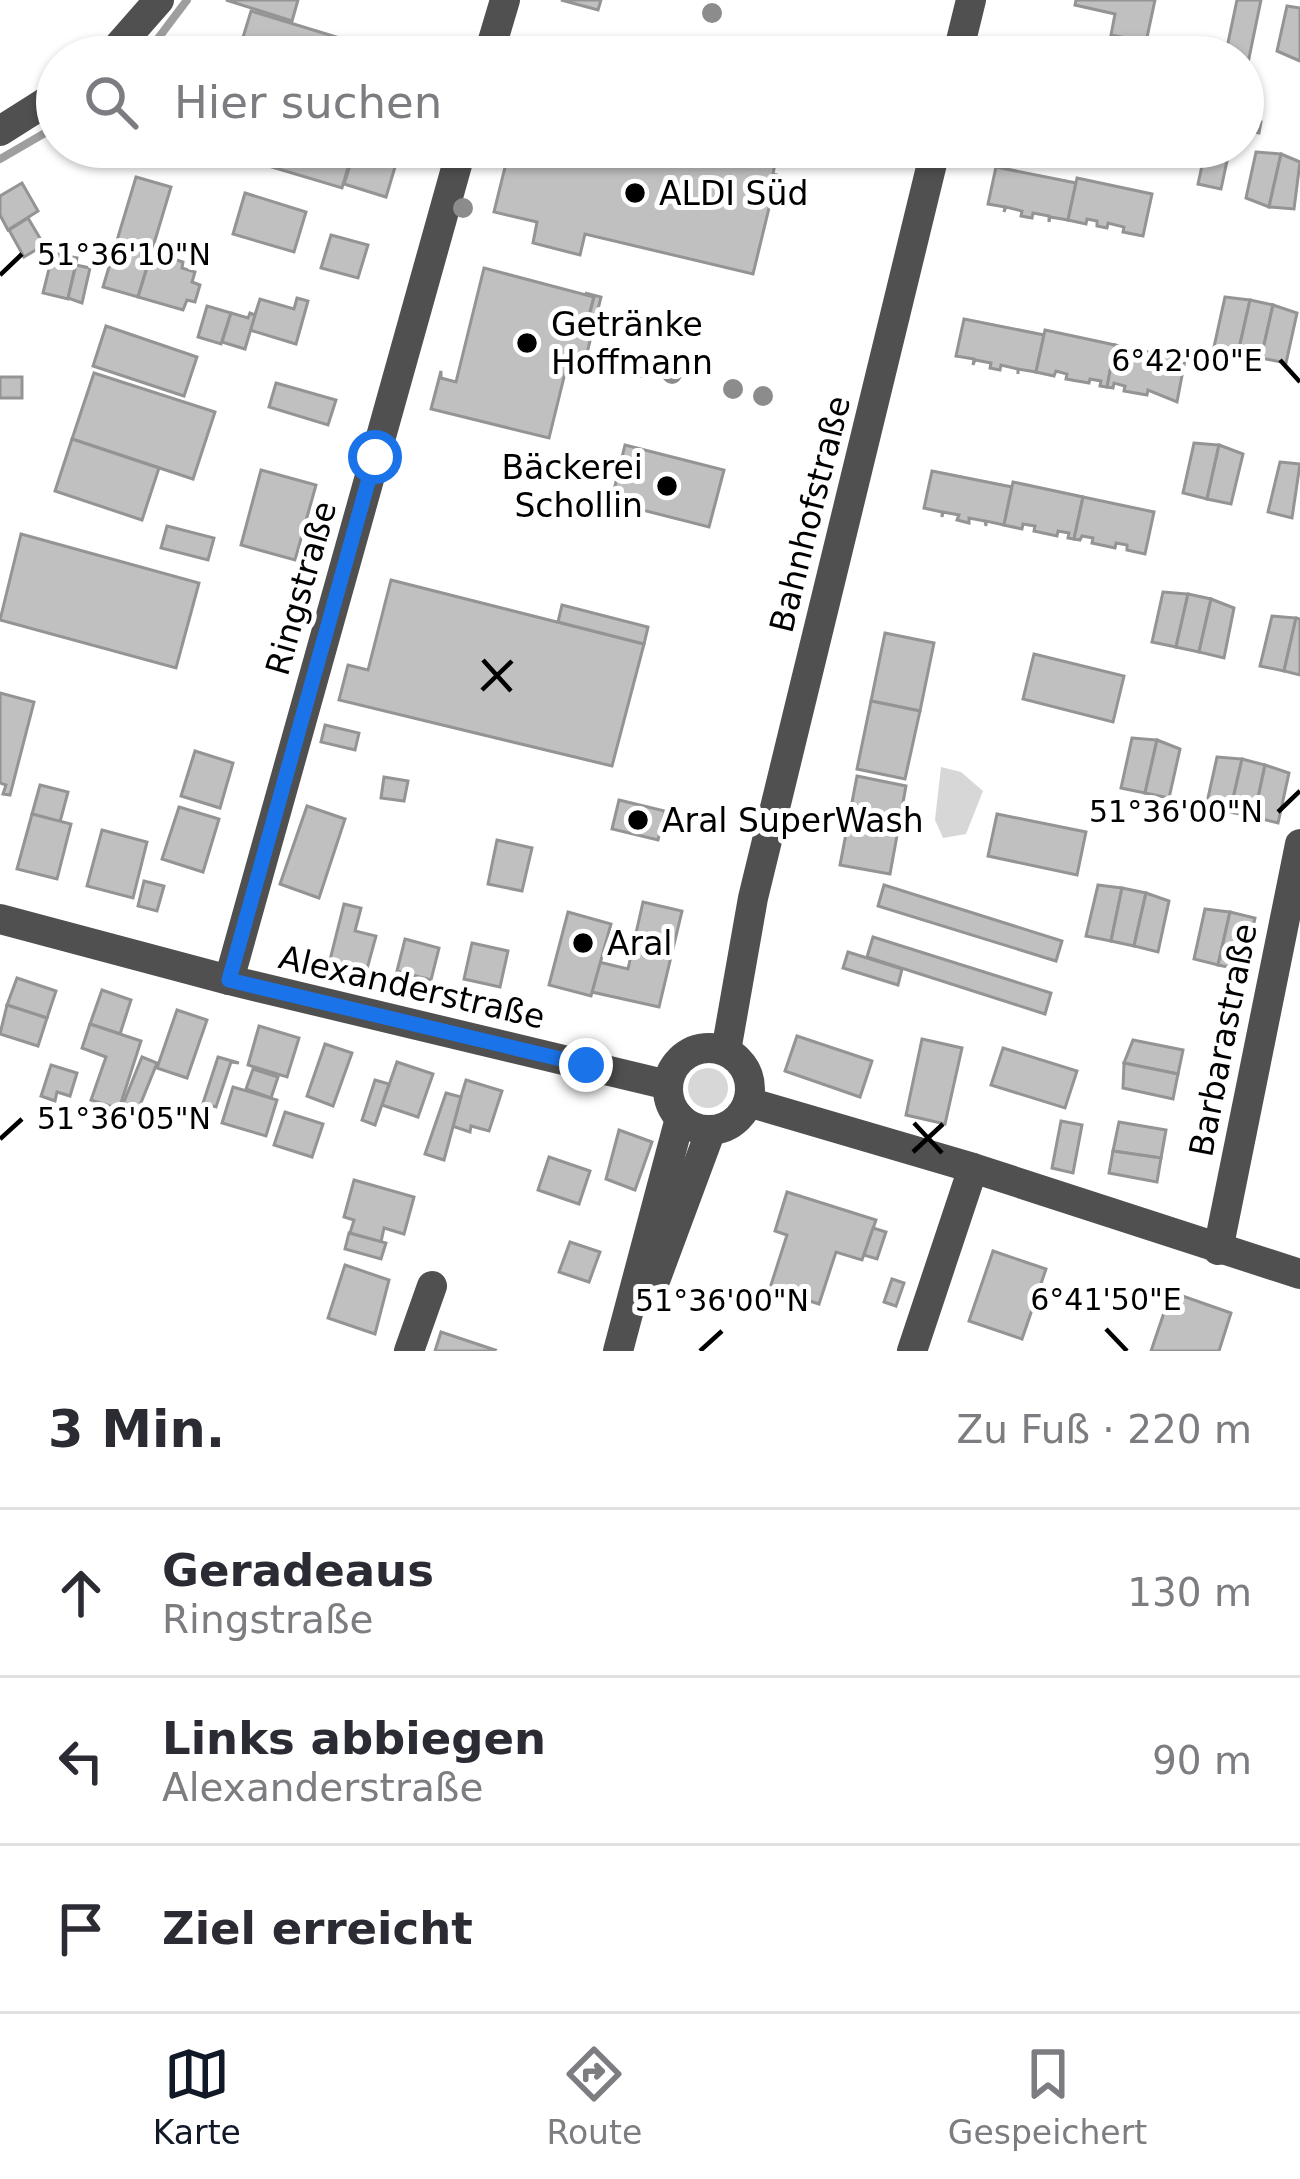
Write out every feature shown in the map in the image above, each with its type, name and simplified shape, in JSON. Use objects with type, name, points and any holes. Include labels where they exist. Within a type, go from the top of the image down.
[{"type":"street","points":[[127,36],[159,0]]},
{"type":"street","points":[[494,36],[505,0]]},
{"type":"street","points":[[963,36],[971,0]]},
{"type":"street","points":[[0,131],[36,108]]},
{"type":"street","name":"Ringstraße","points":[[229,980],[456,168]]},
{"type":"street","name":"Bahnhofstraße","points":[[716,1050],[931,168]]},
{"type":"street","name":"Barbarastraße","points":[[1218,1250],[1300,844]]},
{"type":"street","name":"Alexanderstraße","points":[[0,919],[229,980],[668,1085]]},
{"type":"street","points":[[716,1050],[736,1058],[749,1078],[748,1102],[734,1122],[711,1130],[680,1118],[668,1085],[676,1064],[716,1050]]},
{"type":"street","points":[[748,1102],[974,1168],[1300,1274]]},
{"type":"street","points":[[618,1351],[680,1118]]},
{"type":"street","points":[[628,1351],[711,1130]]},
{"type":"street","points":[[912,1351],[974,1168]]},
{"type":"street","points":[[409,1351],[432,1286]]},
{"type":"shaded area","points":[[941,767],[961,772],[983,791],[966,834],[943,838],[935,820]]},
{"type":"shaded area","points":[[708,1068],[722,1074],[728,1088],[722,1102],[708,1108],[694,1102],[688,1088],[694,1074]]},
{"type":"building","points":[[226,0],[298,0],[292,21]]},
{"type":"building","points":[[561,0],[601,0],[598,10]]},
{"type":"building","points":[[1076,0],[1155,0],[1147,36],[1111,35],[1115,14],[1075,5]]},
{"type":"building","points":[[1237,0],[1261,0],[1254,36],[1229,36]]},
{"type":"building","points":[[1287,6],[1300,8],[1300,61],[1277,51]]},
{"type":"building","points":[[251,11],[333,36],[243,36]]},
{"type":"building","points":[[1264,153],[1281,154],[1269,207],[1246,198],[1253,168],[1264,168]]},
{"type":"building","points":[[1281,154],[1300,162],[1294,209],[1269,207]]},
{"type":"building","points":[[275,168],[348,168],[342,188]]},
{"type":"building","points":[[349,168],[395,168],[386,197],[344,184]]},
{"type":"building","name":"ALDI Süd","points":[[505,168],[774,168],[777,175],[753,274],[585,234],[580,255],[533,243],[537,222],[494,212]]},
{"type":"building","points":[[996,168],[1076,183],[1068,220],[1050,217],[1049,222],[1049,216],[1021,216],[1022,211],[1006,207],[1004,212],[1005,207],[988,204]]},
{"type":"building","points":[[1201,168],[1226,168],[1221,189],[1198,184]]},
{"type":"building","points":[[136,177],[171,187],[138,297],[103,287]]},
{"type":"building","points":[[1077,178],[1152,194],[1143,236],[1108,223],[1107,228],[1097,226],[1097,221],[1068,220]]},
{"type":"building","points":[[22,183],[38,211],[8,230],[0,215],[0,196]]},
{"type":"building","points":[[245,193],[306,212],[294,252],[233,234]]},
{"type":"building","points":[[28,218],[44,245],[24,257],[9,230]]},
{"type":"building","points":[[331,235],[368,245],[358,278],[321,268]]},
{"type":"building","points":[[53,253],[77,258],[68,299],[43,293]]},
{"type":"building","points":[[165,256],[183,262],[182,268],[195,272],[192,282],[200,285],[195,302],[187,300],[183,310],[138,297],[150,258],[163,262]]},
{"type":"building","points":[[76,265],[90,268],[82,303],[68,298]]},
{"type":"building","name":"Getränke Hoffmann","points":[[484,268],[594,297],[588,320],[595,321],[583,369],[567,365],[549,438],[431,409],[441,371],[441,378],[456,382]]},
{"type":"building","points":[[585,293],[601,297],[595,321],[588,320],[594,297]]},
{"type":"building","points":[[1225,297],[1250,300],[1238,353],[1214,347]]},
{"type":"building","points":[[297,298],[308,301],[296,344],[250,330],[260,299],[294,309]]},
{"type":"building","points":[[1250,300],[1273,305],[1261,358],[1238,353]]},
{"type":"building","points":[[1273,305],[1297,313],[1286,363],[1261,358]]},
{"type":"building","points":[[207,306],[231,313],[221,344],[198,337]]},
{"type":"building","points":[[231,313],[255,315],[245,349],[222,342]]},
{"type":"building","points":[[964,319],[1044,335],[1036,372],[1001,365],[1000,370],[975,360],[973,365],[974,359],[956,356]]},
{"type":"building","points":[[106,326],[197,357],[184,396],[93,366]]},
{"type":"building","points":[[1045,330],[1115,345],[1107,387],[1100,386],[1101,381],[1066,379],[1067,374],[1056,371],[1054,376],[1036,372]]},
{"type":"building","points":[[1115,345],[1185,360],[1177,402],[1148,390],[1147,395],[1124,391],[1125,386],[1114,383],[1113,388],[1107,387]]},
{"type":"building","points":[[94,373],[215,412],[193,479],[72,439]]},
{"type":"building","points":[[0,377],[22,377],[22,398],[0,398]]},
{"type":"building","points":[[276,383],[336,400],[328,425],[269,407]]},
{"type":"building","points":[[72,439],[159,468],[142,520],[55,491]]},
{"type":"building","points":[[1194,443],[1219,445],[1207,499],[1183,493]]},
{"type":"building","name":"Bäckerei Schollin","points":[[625,445],[724,470],[709,527],[611,502]]},
{"type":"building","points":[[1219,445],[1243,454],[1231,504],[1207,499]]},
{"type":"building","points":[[1280,462],[1300,464],[1292,518],[1268,512]]},
{"type":"building","points":[[261,470],[316,485],[295,560],[241,545]]},
{"type":"building","points":[[932,471],[1012,487],[1004,525],[986,521],[986,526],[985,521],[969,518],[969,523],[957,520],[959,515],[943,512],[942,517],[942,512],[924,508]]},
{"type":"building","points":[[1013,482],[1083,497],[1074,539],[1068,538],[1069,533],[1058,531],[1057,536],[1034,531],[1035,526],[1004,525]]},
{"type":"building","points":[[1083,497],[1154,512],[1145,554],[1127,550],[1127,545],[1116,543],[1115,548],[1092,543],[1093,538],[1074,539]]},
{"type":"building","points":[[167,526],[214,538],[208,560],[161,548]]},
{"type":"building","points":[[21,534],[199,583],[176,668],[0,620]]},
{"type":"building","points":[[391,580],[644,644],[612,766],[339,700],[348,665],[368,670]]},
{"type":"building","points":[[1163,592],[1188,594],[1176,647],[1152,642]]},
{"type":"building","points":[[1188,594],[1211,599],[1199,652],[1176,647]]},
{"type":"building","points":[[1211,599],[1234,608],[1224,658],[1199,652]]},
{"type":"building","points":[[562,605],[648,627],[644,644],[558,622]]},
{"type":"building","points":[[1272,616],[1296,618],[1284,671],[1260,666]]},
{"type":"building","points":[[1296,618],[1300,619],[1300,675],[1284,671]]},
{"type":"building","points":[[885,633],[934,643],[920,711],[871,701]]},
{"type":"building","points":[[1034,654],[1124,676],[1113,722],[1023,699]]},
{"type":"building","points":[[0,693],[34,702],[10,795],[3,794],[6,785],[0,783]]},
{"type":"building","points":[[871,701],[920,711],[905,779],[857,769]]},
{"type":"building","points":[[325,725],[359,733],[355,750],[321,742]]},
{"type":"building","points":[[1132,738],[1157,740],[1145,793],[1121,788]]},
{"type":"building","points":[[1157,740],[1180,749],[1169,798],[1145,793]]},
{"type":"building","points":[[195,751],[233,763],[220,808],[181,796]]},
{"type":"building","points":[[1217,757],[1242,759],[1230,812],[1206,807]]},
{"type":"building","points":[[1242,759],[1265,765],[1254,817],[1230,812]]},
{"type":"building","points":[[1265,765],[1289,773],[1278,823],[1254,817]]},
{"type":"building","points":[[857,776],[906,786],[890,874],[840,865]]},
{"type":"building","points":[[384,777],[408,781],[404,801],[381,798]]},
{"type":"building","points":[[40,785],[68,792],[60,822],[32,814]]},
{"type":"building","name":"Aral SuperWash","points":[[619,800],[665,811],[658,840],[612,829]]},
{"type":"building","points":[[307,806],[345,819],[319,898],[280,884]]},
{"type":"building","points":[[179,807],[219,819],[203,872],[162,859]]},
{"type":"building","points":[[32,814],[71,824],[57,879],[17,869]]},
{"type":"building","points":[[997,814],[1086,832],[1077,875],[988,856]]},
{"type":"building","points":[[102,830],[147,842],[133,898],[87,886]]},
{"type":"building","points":[[497,840],[532,848],[522,891],[488,884]]},
{"type":"building","points":[[144,881],[164,886],[157,911],[138,906]]},
{"type":"building","points":[[884,885],[1062,941],[1056,961],[878,906]]},
{"type":"building","points":[[1098,885],[1122,888],[1111,941],[1086,936]]},
{"type":"building","points":[[1122,888],[1146,893],[1134,946],[1111,941]]},
{"type":"building","points":[[1146,893],[1169,901],[1158,952],[1134,946]]},
{"type":"building","points":[[643,902],[682,911],[659,1007],[592,992],[599,962],[628,969]]},
{"type":"building","points":[[344,904],[361,908],[355,931],[376,936],[367,969],[330,960]]},
{"type":"building","points":[[1205,909],[1230,912],[1218,965],[1194,959]]},
{"type":"building","name":"Aral","points":[[568,912],[611,924],[591,996],[549,985]]},
{"type":"building","points":[[1230,912],[1255,918],[1243,970],[1218,965]]},
{"type":"building","points":[[873,937],[1051,993],[1045,1014],[867,957]]},
{"type":"building","points":[[405,939],[439,948],[431,980],[397,971]]},
{"type":"building","points":[[472,943],[508,951],[500,987],[464,979]]},
{"type":"building","points":[[848,952],[902,969],[898,985],[843,968]]},
{"type":"building","points":[[17,978],[56,991],[47,1018],[7,1005]]},
{"type":"building","points":[[102,990],[131,1000],[120,1034],[90,1024]]},
{"type":"building","points":[[7,1005],[47,1018],[38,1046],[0,1034]]},
{"type":"building","points":[[177,1010],[207,1020],[187,1078],[157,1068]]},
{"type":"building","points":[[90,1024],[141,1041],[119,1109],[91,1100],[106,1057],[82,1048]]},
{"type":"building","points":[[259,1026],[299,1038],[287,1077],[248,1065]]},
{"type":"building","points":[[797,1036],[872,1061],[860,1097],[785,1071]]},
{"type":"building","points":[[922,1039],[962,1048],[945,1124],[906,1115]]},
{"type":"building","points":[[1133,1040],[1183,1050],[1178,1074],[1124,1063]]},
{"type":"building","points":[[325,1044],[352,1053],[333,1106],[307,1096]]},
{"type":"building","points":[[1003,1048],[1077,1071],[1065,1108],[991,1085]]},
{"type":"building","points":[[142,1057],[157,1063],[136,1115],[121,1109]]},
{"type":"building","points":[[218,1057],[239,1063],[231,1062],[216,1107],[203,1103]]},
{"type":"building","points":[[397,1062],[433,1074],[418,1117],[382,1105]]},
{"type":"building","points":[[1124,1063],[1178,1074],[1173,1099],[1123,1088]]},
{"type":"building","points":[[51,1065],[77,1073],[70,1096],[57,1092],[55,1101],[41,1096]]},
{"type":"building","points":[[253,1069],[278,1077],[271,1098],[246,1089]]},
{"type":"building","points":[[375,1080],[389,1084],[375,1125],[362,1120]]},
{"type":"building","points":[[466,1080],[502,1091],[489,1131],[452,1126]]},
{"type":"building","points":[[233,1087],[277,1100],[266,1136],[222,1123]]},
{"type":"building","points":[[446,1093],[461,1097],[444,1160],[425,1154]]},
{"type":"building","points":[[285,1112],[323,1124],[312,1157],[274,1145]]},
{"type":"building","points":[[1061,1121],[1082,1125],[1073,1173],[1052,1168]]},
{"type":"building","points":[[1119,1122],[1166,1130],[1161,1158],[1113,1151]]},
{"type":"building","points":[[619,1130],[652,1142],[635,1190],[606,1179]]},
{"type":"building","points":[[1113,1151],[1161,1158],[1157,1182],[1109,1173]]},
{"type":"building","points":[[549,1157],[590,1171],[579,1204],[538,1190]]},
{"type":"building","points":[[354,1180],[414,1197],[404,1234],[384,1228],[381,1242],[350,1233],[354,1220],[344,1217]]},
{"type":"building","points":[[787,1192],[876,1220],[862,1260],[836,1252],[819,1304],[770,1288],[787,1235],[775,1231]]},
{"type":"building","points":[[873,1228],[886,1232],[877,1259],[864,1255]]},
{"type":"building","points":[[349,1233],[386,1243],[381,1259],[345,1249]]},
{"type":"building","points":[[570,1242],[600,1252],[589,1282],[559,1272]]},
{"type":"building","points":[[993,1251],[1046,1269],[1022,1339],[969,1321]]},
{"type":"building","points":[[345,1265],[389,1280],[375,1334],[328,1318]]},
{"type":"building","points":[[892,1279],[904,1283],[896,1306],[884,1302]]},
{"type":"building","points":[[1171,1292],[1231,1313],[1219,1351],[1151,1351]]},
{"type":"building","points":[[441,1332],[495,1350],[435,1351]]},
{"type":"waterway","points":[[160,36],[187,0]]},
{"type":"waterway","points":[[0,159],[36,138]]},
{"type":"place","name":"ALDI Süd","points":[[635,193]]},
{"type":"place","name":"Getränke Hoffmann","points":[[527,343]]},
{"type":"place","name":"Bäckerei Schollin","points":[[667,486]]},
{"type":"place","name":"Aral SuperWash","points":[[638,820]]},
{"type":"place","name":"Aral","points":[[583,943]]},
{"type":"route","points":[[375,457],[229,980],[586,1065]]}]
